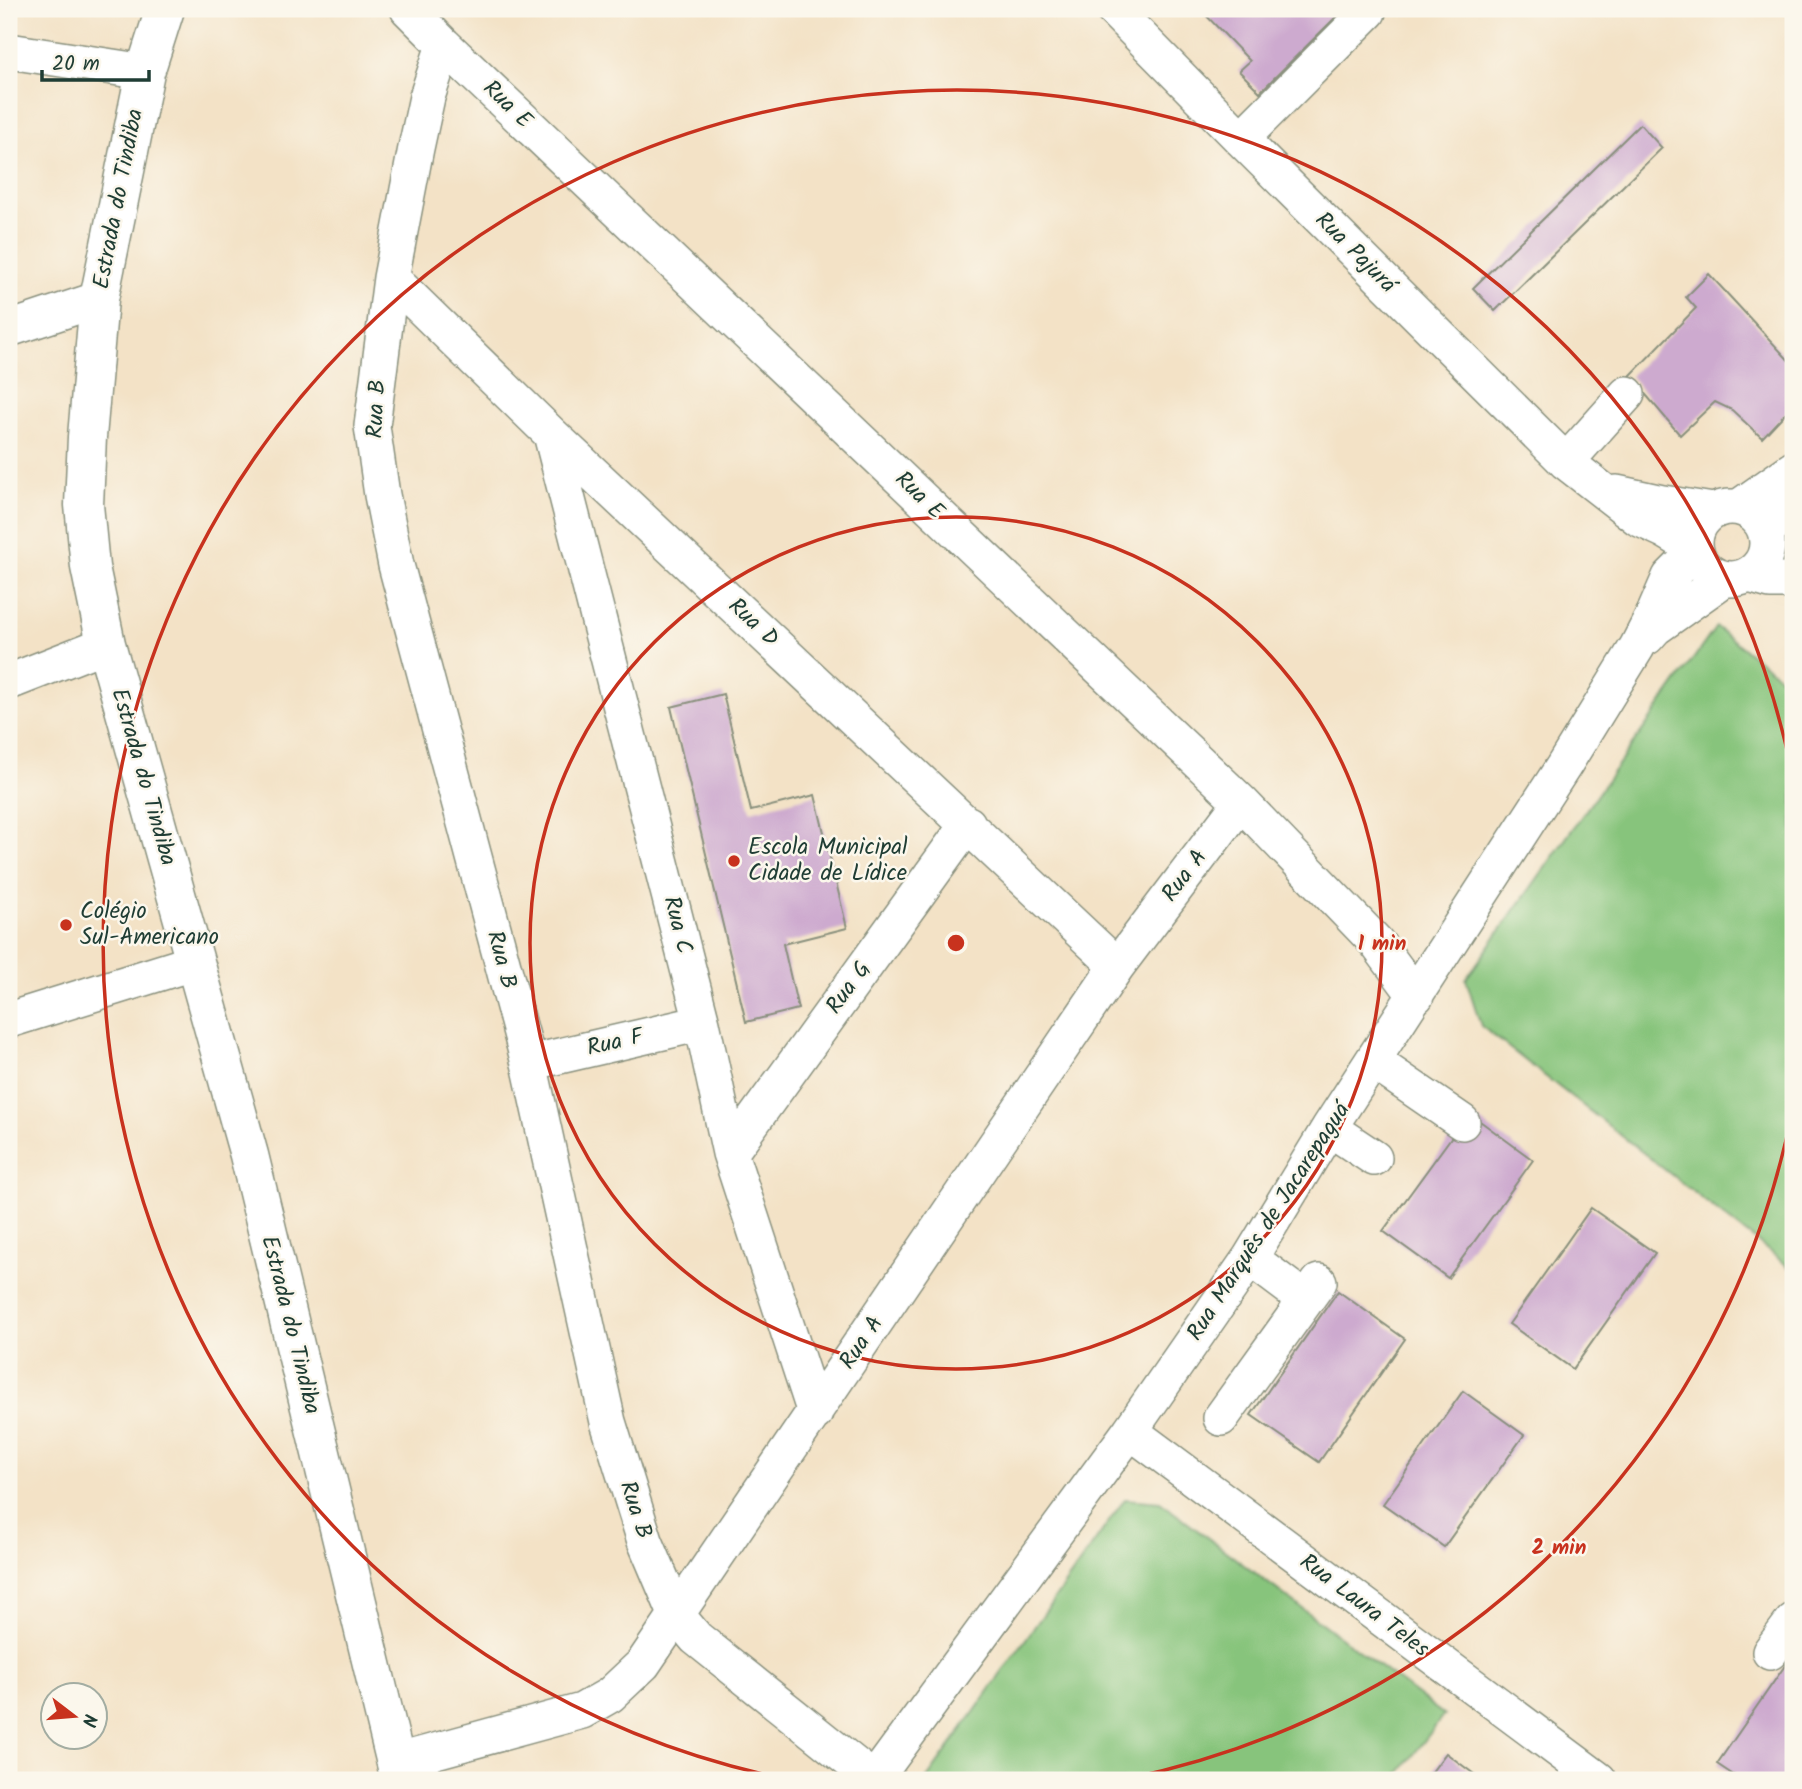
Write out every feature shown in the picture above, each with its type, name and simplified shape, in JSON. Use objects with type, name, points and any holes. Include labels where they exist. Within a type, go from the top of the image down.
[{"type":"main road","name":"Estrada do Tindiba","points":[[165,9],[145,72],[99,299],[84,505],[90,568],[106,644],[249,1155],[397,1771]]},
{"type":"street","name":"Rua E","points":[[408,9],[1241,802],[1376,942],[1416,996]]},
{"type":"street","name":"Rua Pajurá","points":[[1113,9],[1566,462],[1638,518],[1664,530],[1695,550]]},
{"type":"street","points":[[1241,139],[1368,12],[1365,9]]},
{"type":"street","name":"Rua B","points":[[444,45],[422,123],[391,278],[372,426],[396,565],[529,1063],[608,1422],[645,1541],[676,1614],[696,1638],[874,1780]]},
{"type":"street","points":[[9,51],[145,72]]},
{"type":"street","name":"Rua D","points":[[391,278],[551,434],[1117,966]]},
{"type":"street","points":[[9,329],[99,299]]},
{"type":"street","points":[[1566,462],[1627,394]]},
{"type":"street","name":"Rua C","points":[[551,434],[702,1023],[730,1153],[815,1413]]},
{"type":"street","points":[[1793,469],[1726,509],[1704,517],[1695,537],[1695,550],[1701,565],[1710,574],[1793,581]]},
{"type":"street","name":"Rua Pajurá","points":[[1603,491],[1663,503],[1726,509]]},
{"type":"street","points":[[1736,577],[1757,568],[1764,559],[1775,541],[1793,496]]},
{"type":"street","points":[[1726,509],[1748,511],[1756,516],[1775,541]]},
{"type":"street","name":"Rua Marquês de Jacarepaguá","points":[[874,1780],[1130,1431],[1250,1258],[1329,1128],[1563,767],[1637,647],[1670,577],[1695,550]]},
{"type":"street","name":"Rua Marquês de Jacarepaguá","points":[[1637,647],[1655,628],[1736,577]]},
{"type":"street","points":[[9,682],[106,644]]},
{"type":"street","name":"Rua A","points":[[397,1771],[582,1711],[610,1695],[643,1664],[1117,966],[1241,802]]},
{"type":"street","name":"Rua G","points":[[730,1153],[968,824]]},
{"type":"street","points":[[9,1020],[195,962]]},
{"type":"street","name":"Rua F","points":[[529,1063],[702,1023]]},
{"type":"street","points":[[1374,1061],[1462,1122]]},
{"type":"street","points":[[1329,1128],[1374,1158]]},
{"type":"street","points":[[1221,1418],[1312,1291],[1250,1258]]},
{"type":"street","name":"Rua Laura Teles","points":[[1130,1431],[1599,1780]]},
{"type":"street","points":[[1770,1651],[1793,1621]]},
{"type":"green space","points":[[1716,627],[1793,687],[1793,1270],[1481,1026],[1466,979]]},
{"type":"green space","points":[[1125,1499],[1160,1502],[1444,1715],[1394,1780],[926,1780]]},
{"type":"building","points":[[1200,9],[1337,9],[1341,12],[1260,92],[1239,71],[1250,61]]},
{"type":"building","points":[[1640,124],[1662,148],[1495,311],[1473,288]]},
{"type":"building","points":[[1709,274],[1793,365],[1793,405],[1762,438],[1732,410],[1715,402],[1680,435],[1630,376],[1696,308],[1686,297]]},
{"type":"building","points":[[723,694],[751,811],[815,795],[847,928],[783,944],[798,1009],[746,1022],[671,707]]},
{"type":"building","points":[[1469,1113],[1533,1160],[1448,1278],[1383,1231]]},
{"type":"building","points":[[1591,1208],[1655,1253],[1573,1369],[1509,1324]]},
{"type":"building","points":[[1338,1291],[1405,1339],[1319,1462],[1251,1415]]},
{"type":"building","points":[[1463,1391],[1524,1435],[1444,1547],[1383,1504]]},
{"type":"building","points":[[1793,1654],[1793,1780],[1741,1780],[1717,1764]]},
{"type":"building","points":[[1446,1753],[1482,1780],[1426,1780]]},
{"type":"place","name":"Escola Municipal Cidade de Lídice","points":[[734,861]]},
{"type":"place","name":"Colégio Sul-Americano","points":[[66,925]]}]
